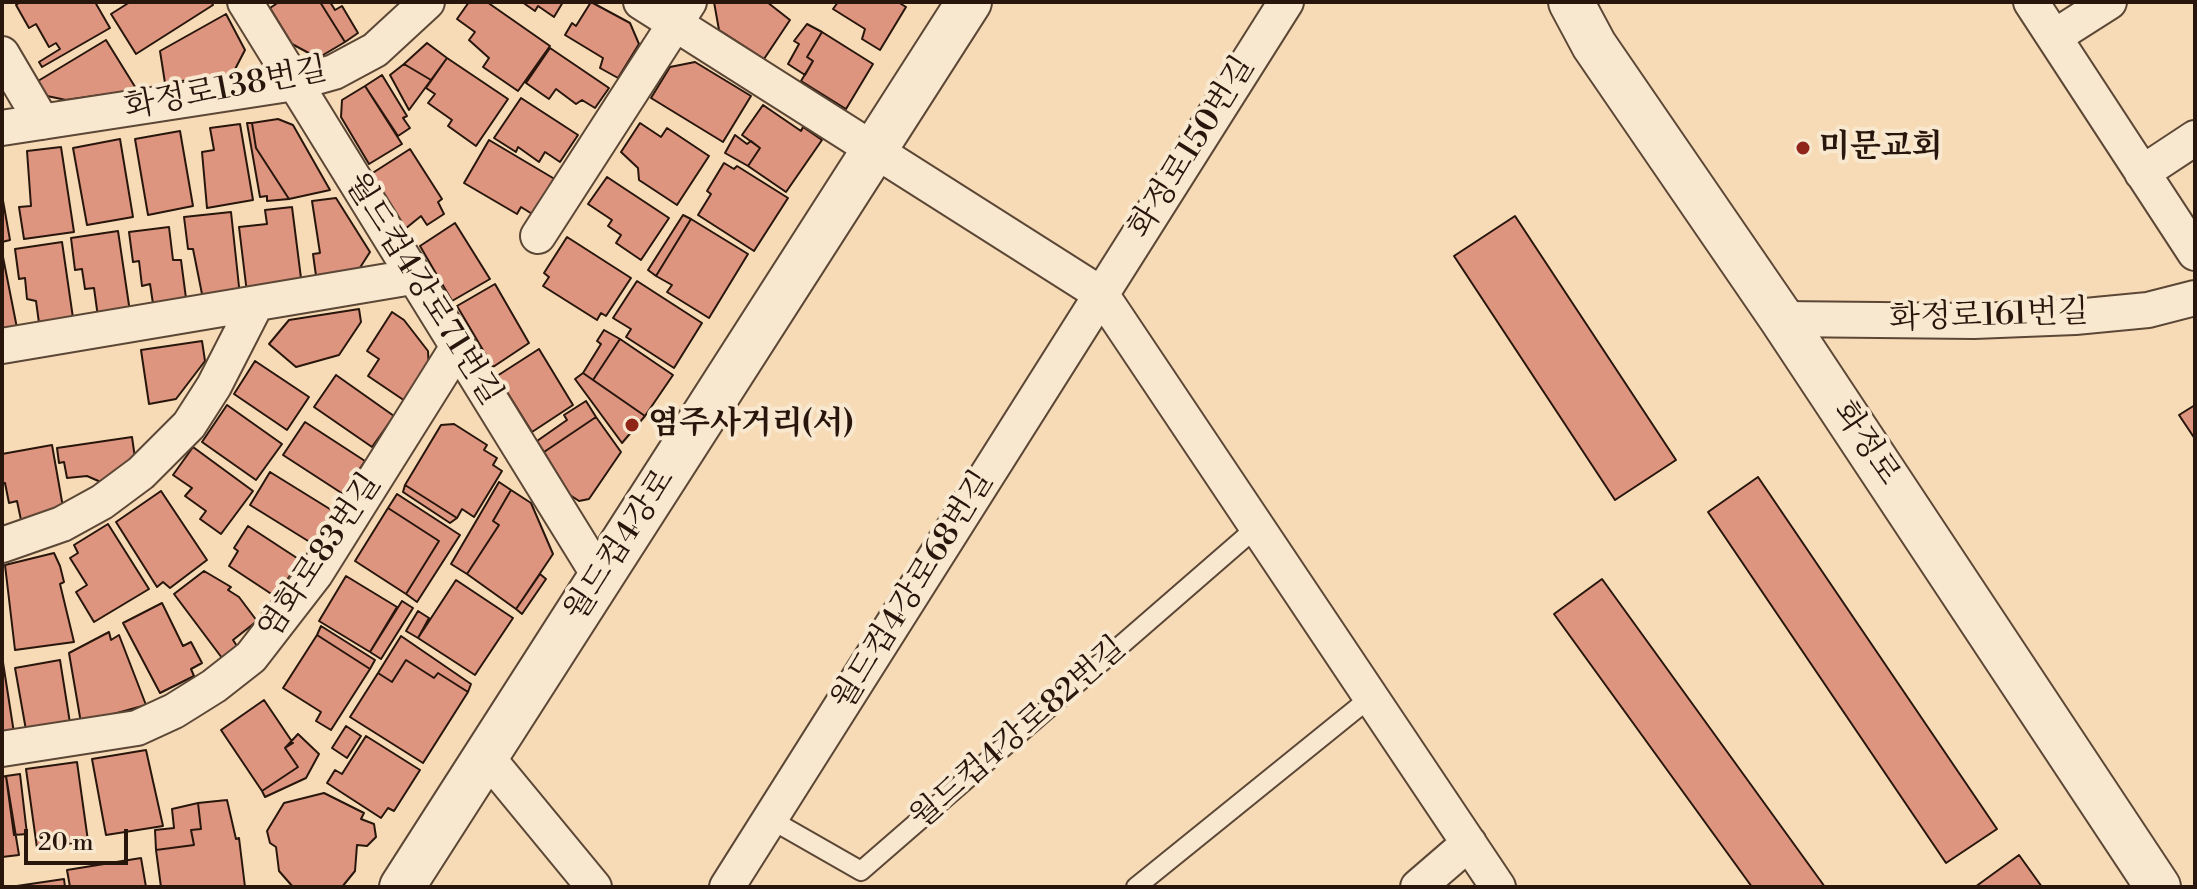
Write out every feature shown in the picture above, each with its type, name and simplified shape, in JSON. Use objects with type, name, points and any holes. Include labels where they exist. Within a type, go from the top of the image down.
[{"type":"street","name":"월드컵4강로71번길","points":[[245,2],[600,577]]},
{"type":"street","name":"화정로138번길","points":[[2,128],[295,83],[334,72],[375,50],[427,2]]},
{"type":"street","points":[[641,2],[682,13],[873,152],[1101,294],[1498,887]]},
{"type":"street","name":"월드컵4강로","points":[[402,887],[969,2]]},
{"type":"street","name":"화정로150번길","points":[[1101,294],[1286,2]]},
{"type":"street","name":"화정로","points":[[1571,2],[1594,45],[1782,319],[2158,887]]},
{"type":"street","points":[[2031,2],[2195,253]]},
{"type":"street","points":[[2054,37],[2109,2]]},
{"type":"street","points":[[538,236],[682,13]]},
{"type":"street","points":[[2,54],[42,122]]},
{"type":"street","points":[[2142,173],[2195,138]]},
{"type":"street","points":[[2,346],[412,277]]},
{"type":"street","name":"월드컵4강로68번길","points":[[727,887],[1101,294]]},
{"type":"street","name":"화정로161번길","points":[[1782,319],[1974,321],[2075,317],[2148,310],[2195,298]]},
{"type":"street","points":[[2,545],[62,524],[102,502],[141,473],[189,425],[214,386],[256,304]]},
{"type":"street","name":"염화로83번길","points":[[2,749],[137,728],[201,695],[251,657],[316,573],[457,348]]},
{"type":"street","points":[[486,756],[594,887]]},
{"type":"street","points":[[1418,887],[1469,843]]},
{"type":"lane","name":"월드컵4강로82번길","points":[[770,819],[861,871],[1257,527]]},
{"type":"lane","points":[[1136,887],[1371,697]]},
{"type":"building","points":[[20,2],[95,2],[110,28],[42,67],[39,62],[60,49],[56,43],[49,47],[36,24],[29,28],[16,5]]},
{"type":"building","points":[[130,2],[211,2],[213,5],[136,54],[111,14]]},
{"type":"building","points":[[279,2],[320,2],[345,42],[318,58],[292,44],[270,8]]},
{"type":"building","points":[[320,2],[330,2],[335,10],[342,6],[358,33],[345,42]]},
{"type":"building","points":[[469,2],[487,2],[550,46],[518,91],[483,67],[489,58],[469,40],[475,32],[457,19]]},
{"type":"building","points":[[522,2],[563,2],[554,17],[538,6],[535,11]]},
{"type":"building","points":[[591,2],[630,23],[639,44],[618,78],[600,68],[603,58],[565,35],[572,23],[576,26]]},
{"type":"building","points":[[714,2],[767,2],[790,20],[764,59],[719,30]]},
{"type":"building","points":[[838,2],[898,2],[906,7],[880,50],[862,39],[865,29],[833,9]]},
{"type":"building","points":[[226,14],[245,50],[232,75],[165,83],[160,51]]},
{"type":"building","points":[[807,24],[822,32],[807,57],[813,61],[805,75],[788,64],[799,44],[794,41]]},
{"type":"building","points":[[822,32],[873,64],[846,109],[801,81],[813,61],[807,57]]},
{"type":"building","points":[[106,40],[137,90],[66,100],[47,96],[38,81]]},
{"type":"building","points":[[427,43],[447,58],[431,80],[404,64]]},
{"type":"building","points":[[550,48],[609,88],[595,108],[582,100],[576,104],[556,89],[549,99],[526,83]]},
{"type":"building","points":[[447,58],[508,99],[476,146],[448,126],[452,120],[428,103],[435,94],[426,88]]},
{"type":"building","points":[[695,62],[751,96],[723,142],[651,98],[670,67]]},
{"type":"building","points":[[404,64],[431,80],[409,110],[390,75]]},
{"type":"building","points":[[382,75],[407,116],[403,118],[410,128],[398,136],[365,86]]},
{"type":"building","points":[[365,86],[402,144],[369,164],[341,117],[342,100]]},
{"type":"building","points":[[521,98],[578,135],[560,162],[545,152],[539,162],[518,147],[516,152],[494,138]]},
{"type":"building","points":[[763,105],[801,131],[803,127],[822,140],[786,192],[748,166],[760,148],[742,135]]},
{"type":"building","points":[[278,119],[293,125],[330,190],[289,199],[256,148],[252,123]]},
{"type":"building","points":[[247,123],[252,123],[256,148],[289,199],[267,201],[267,196],[260,197]]},
{"type":"building","points":[[640,123],[661,137],[667,128],[709,156],[677,205],[639,180],[638,168],[621,152]]},
{"type":"building","points":[[240,124],[253,200],[207,208],[202,152],[214,150],[210,128]]},
{"type":"building","points":[[180,131],[193,206],[148,215],[135,139]]},
{"type":"building","points":[[735,135],[747,144],[751,141],[760,148],[748,166],[725,153]]},
{"type":"building","points":[[120,139],[133,217],[87,225],[73,148]]},
{"type":"building","points":[[489,140],[558,181],[537,217],[521,207],[517,214],[464,183]]},
{"type":"building","points":[[61,147],[74,232],[24,239],[19,207],[31,206],[27,151]]},
{"type":"building","points":[[410,149],[442,199],[438,202],[444,214],[427,225],[421,216],[405,229],[371,174]]},
{"type":"building","points":[[724,163],[734,169],[737,166],[788,198],[754,251],[698,215],[711,194],[707,191]]},
{"type":"building","points":[[607,177],[669,218],[641,260],[616,243],[621,235],[608,226],[612,220],[588,204]]},
{"type":"building","points":[[2,195],[10,240],[2,242]]},
{"type":"building","points":[[336,198],[370,252],[354,277],[317,283],[313,254],[320,253],[312,201]]},
{"type":"building","points":[[292,207],[302,286],[247,293],[239,227],[267,224],[265,210]]},
{"type":"building","points":[[231,212],[240,296],[203,299],[193,249],[188,249],[184,217]]},
{"type":"building","points":[[683,215],[691,219],[656,276],[648,270]]},
{"type":"building","points":[[1515,216],[1676,460],[1615,500],[1454,256]]},
{"type":"building","points":[[691,219],[748,254],[709,318],[667,292],[672,285],[656,276]]},
{"type":"building","points":[[455,223],[490,279],[452,301],[420,246]]},
{"type":"building","points":[[169,227],[173,260],[181,260],[187,306],[154,310],[150,284],[142,286],[139,261],[133,262],[129,232]]},
{"type":"building","points":[[118,231],[130,312],[98,317],[94,288],[85,289],[82,269],[75,270],[71,238]]},
{"type":"building","points":[[567,237],[631,278],[606,316],[601,313],[597,320],[543,286],[549,277],[544,273]]},
{"type":"building","points":[[62,242],[73,318],[39,323],[36,301],[27,299],[25,278],[19,279],[15,249]]},
{"type":"building","points":[[2,252],[17,328],[2,331]]},
{"type":"building","points":[[637,281],[702,323],[674,368],[626,337],[631,329],[613,318]]},
{"type":"building","points":[[495,284],[529,343],[493,367],[457,306]]},
{"type":"building","points":[[359,309],[361,322],[339,355],[296,367],[269,344],[289,320]]},
{"type":"building","points":[[392,312],[404,320],[428,351],[429,370],[408,403],[368,376],[379,359],[367,351]]},
{"type":"building","points":[[604,330],[620,339],[593,380],[583,373],[601,344],[597,341]]},
{"type":"building","points":[[620,339],[673,375],[645,416],[593,380]]},
{"type":"building","points":[[202,341],[205,361],[176,399],[149,404],[141,350]]},
{"type":"building","points":[[539,349],[573,405],[532,432],[497,376]]},
{"type":"building","points":[[255,361],[309,397],[287,430],[234,394]]},
{"type":"building","points":[[583,373],[645,416],[622,443],[575,379]]},
{"type":"building","points":[[336,375],[394,416],[372,447],[314,407]]},
{"type":"building","points":[[586,401],[596,417],[544,452],[537,441],[567,420],[564,415]]},
{"type":"building","points":[[227,405],[282,444],[256,480],[202,442]]},
{"type":"building","points":[[2195,405],[2195,439],[2179,415]]},
{"type":"building","points":[[596,417],[621,452],[589,499],[579,501],[570,495],[544,452]]},
{"type":"building","points":[[305,422],[365,461],[343,494],[283,455]]},
{"type":"building","points":[[454,424],[487,445],[484,450],[497,458],[493,465],[502,471],[474,517],[462,509],[457,518],[405,485],[441,425]]},
{"type":"building","points":[[132,437],[136,465],[103,483],[87,476],[67,478],[64,462],[59,463],[57,448]]},
{"type":"building","points":[[52,445],[64,513],[21,520],[17,501],[9,503],[5,483],[2,484],[2,454]]},
{"type":"building","points":[[193,447],[253,491],[221,534],[200,519],[206,511],[185,496],[192,488],[173,475]]},
{"type":"building","points":[[270,472],[333,511],[313,544],[250,505]]},
{"type":"building","points":[[1758,477],[1997,829],[1946,863],[1708,512]]},
{"type":"building","points":[[499,482],[511,490],[493,521],[499,525],[467,574],[451,564]]},
{"type":"building","points":[[405,485],[457,518],[450,523],[403,492]]},
{"type":"building","points":[[511,490],[531,503],[553,554],[516,609],[467,574],[499,525],[493,521]]},
{"type":"building","points":[[161,491],[207,560],[170,588],[163,582],[157,587],[116,522]]},
{"type":"building","points":[[397,494],[460,535],[417,602],[406,594],[439,541],[388,508]]},
{"type":"building","points":[[388,508],[439,541],[406,594],[355,561]]},
{"type":"building","points":[[108,524],[149,589],[94,622],[76,592],[87,585],[70,558],[78,553],[74,545]]},
{"type":"building","points":[[248,526],[300,560],[276,597],[229,566],[238,551],[234,548]]},
{"type":"building","points":[[54,553],[64,582],[60,584],[74,642],[15,650],[5,565]]},
{"type":"building","points":[[204,571],[231,587],[228,590],[239,597],[257,621],[233,640],[237,646],[222,658],[174,594]]},
{"type":"building","points":[[540,574],[546,579],[522,614],[516,609]]},
{"type":"building","points":[[346,576],[397,607],[370,652],[319,621]]},
{"type":"building","points":[[1602,579],[1825,887],[1752,887],[1554,614]]},
{"type":"building","points":[[456,580],[513,618],[475,675],[418,638]]},
{"type":"building","points":[[402,601],[413,608],[381,659],[370,652]]},
{"type":"building","points":[[162,603],[183,646],[191,642],[202,663],[191,669],[194,676],[160,693],[123,623]]},
{"type":"building","points":[[418,611],[429,618],[418,638],[406,631]]},
{"type":"building","points":[[321,626],[375,660],[370,669],[317,635]]},
{"type":"building","points":[[109,632],[111,640],[119,635],[146,705],[81,723],[69,653]]},
{"type":"building","points":[[317,635],[370,669],[331,730],[316,721],[321,712],[283,688]]},
{"type":"building","points":[[401,636],[471,684],[468,692],[438,673],[434,678],[406,660],[392,682],[378,673]]},
{"type":"building","points":[[2,656],[14,733],[2,735]]},
{"type":"building","points":[[60,660],[70,723],[26,730],[15,668]]},
{"type":"building","points":[[406,660],[434,678],[438,673],[468,692],[423,763],[350,717],[378,673],[392,682]]},
{"type":"building","points":[[264,700],[293,743],[285,748],[298,767],[262,791],[221,730]]},
{"type":"building","points":[[346,726],[361,736],[347,758],[332,748]]},
{"type":"building","points":[[298,734],[319,754],[306,778],[265,797],[262,791],[298,767],[285,748]]},
{"type":"building","points":[[366,736],[420,770],[394,811],[388,808],[381,818],[327,783],[335,770],[342,774]]},
{"type":"building","points":[[146,750],[163,826],[106,835],[92,759]]},
{"type":"building","points":[[77,762],[88,841],[37,848],[26,769]]},
{"type":"building","points":[[20,774],[27,834],[14,835],[6,776]]},
{"type":"building","points":[[6,776],[19,855],[2,857],[2,777]]},
{"type":"building","points":[[324,793],[364,813],[361,819],[374,824],[376,837],[367,846],[357,845],[355,871],[342,887],[293,887],[279,871],[276,847],[270,843],[267,831],[284,803]]},
{"type":"building","points":[[227,800],[236,839],[239,838],[245,887],[161,887],[156,850],[194,845],[191,830],[201,829],[198,803]]},
{"type":"building","points":[[198,803],[201,829],[191,830],[194,845],[156,850],[155,830],[174,828],[172,809]]},
{"type":"building","points":[[2019,855],[2042,887],[1975,887]]},
{"type":"building","points":[[141,858],[146,887],[70,887],[67,870]]},
{"type":"building","points":[[64,879],[65,887],[10,887]]},
{"type":"place","name":"미문교회","points":[[1803,148]]},
{"type":"place","name":"염주사거리(서)","points":[[632,425]]}]
